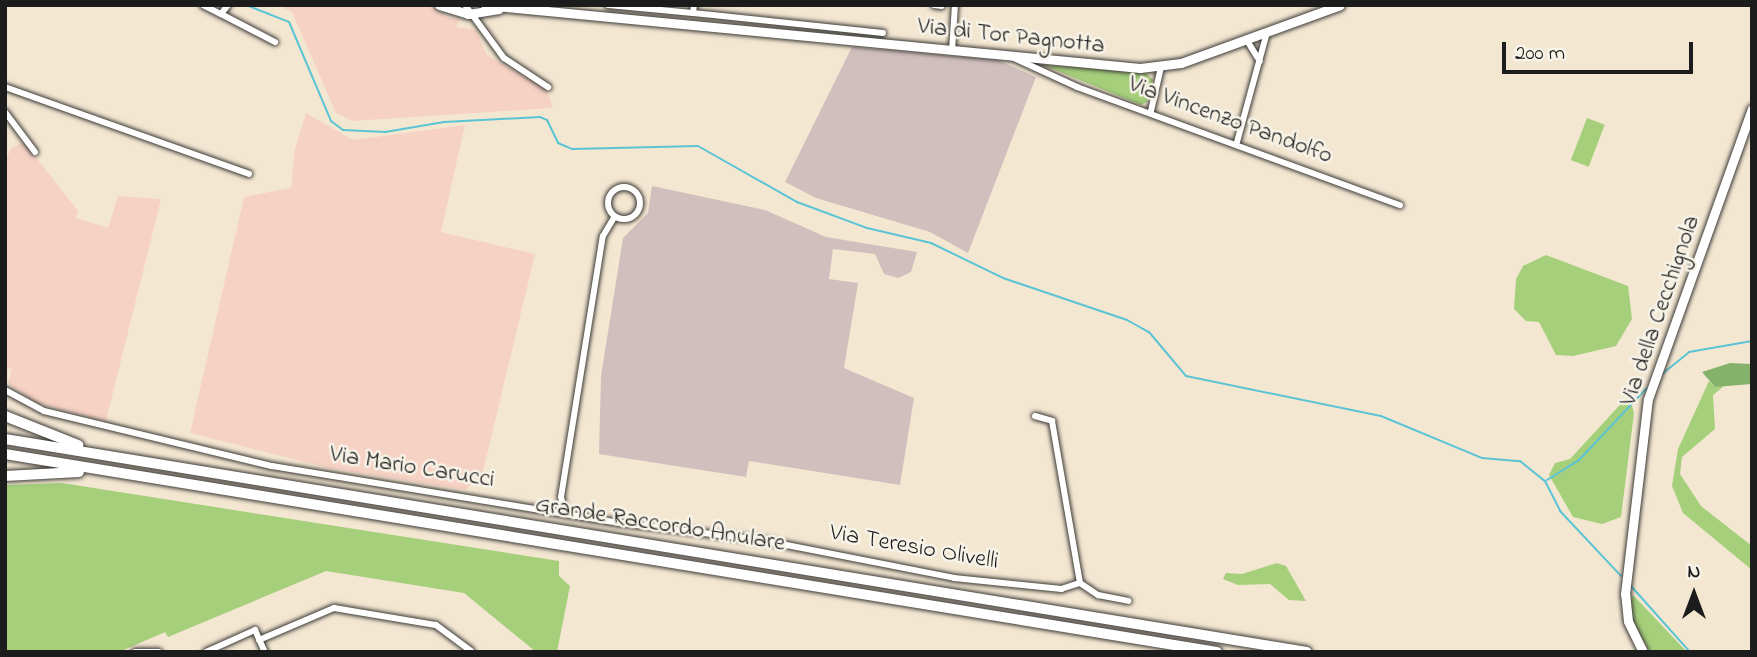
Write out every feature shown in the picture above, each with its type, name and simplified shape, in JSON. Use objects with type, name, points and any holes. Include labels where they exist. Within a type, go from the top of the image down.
[{"type":"highway","points":[[5,416],[57,439],[138,461]]},
{"type":"highway","name":"Grande Raccordo Anulare","points":[[5,439],[1307,652]]},
{"type":"highway","name":"Grande Raccordo Anulare","points":[[5,454],[1217,652]]},
{"type":"highway","points":[[5,476],[113,472]]},
{"type":"street","points":[[204,5],[275,42]]},
{"type":"street","name":"Via di Tor Pagnotta","points":[[439,5],[468,9],[500,8]]},
{"type":"street","name":"Via di Tor Pagnotta","points":[[485,5],[952,51],[1161,67],[1340,5]]},
{"type":"street","points":[[608,5],[883,33]]},
{"type":"street","points":[[693,13],[694,5]]},
{"type":"street","points":[[934,5],[943,6]]},
{"type":"street","points":[[952,51],[955,5]]},
{"type":"street","points":[[221,14],[228,6]]},
{"type":"street","points":[[468,9],[504,58],[548,87]]},
{"type":"street","points":[[1237,142],[1268,32]]},
{"type":"street","points":[[1246,39],[1260,61]]},
{"type":"street","name":"Via Vincenzo Pandolfo","points":[[1009,56],[1077,87],[1237,142],[1400,205]]},
{"type":"street","points":[[1151,111],[1161,67]]},
{"type":"street","points":[[5,86],[249,174]]},
{"type":"street","name":"Via della Cecchignola","points":[[1643,652],[1628,621],[1625,594],[1648,399],[1752,109]]},
{"type":"street","points":[[5,112],[35,152]]},
{"type":"street","points":[[623,187],[634,191],[639,200],[637,212],[626,219],[615,216],[608,204],[611,193],[623,187]]},
{"type":"street","points":[[564,512],[561,497],[603,236],[615,216]]},
{"type":"street","name":"Via Mario Carucci","points":[[5,390],[44,411],[270,465],[564,512]]},
{"type":"street","points":[[1035,416],[1052,421],[1080,583],[1098,595],[1128,601]]},
{"type":"street","name":"Via Teresio Olivelli","points":[[564,512],[761,540],[954,578],[1060,589],[1080,583]]},
{"type":"street","points":[[259,640],[334,608],[436,625],[471,651]]},
{"type":"street","points":[[205,652],[255,631],[265,652]]},
{"type":"street","points":[[135,652],[159,652]]},
{"type":"shaded area","points":[[278,5],[430,5],[447,17],[460,19],[456,27],[476,30],[487,55],[547,90],[553,108],[352,121],[336,113],[292,12]]},
{"type":"shaded area","points":[[852,47],[998,60],[1036,77],[968,253],[930,232],[816,198],[785,182]]},
{"type":"shaded area","points":[[306,113],[353,140],[465,125],[441,232],[535,254],[480,484],[472,483],[465,490],[328,468],[190,433],[244,197],[291,188],[295,148]]},
{"type":"shaded area","points":[[24,142],[78,211],[76,218],[108,228],[118,196],[161,199],[106,421],[36,403],[8,383],[12,369],[5,368],[5,162],[11,148]]},
{"type":"shaded area","points":[[652,186],[765,210],[826,237],[917,252],[911,272],[898,278],[884,274],[875,254],[833,249],[829,279],[858,283],[844,368],[914,398],[900,485],[749,461],[746,477],[599,454],[601,376],[623,238],[648,213]]},
{"type":"green space","points":[[1043,65],[1145,72],[1153,80],[1147,102],[1141,105]]},
{"type":"green space","points":[[1587,118],[1605,125],[1589,167],[1571,160]]},
{"type":"green space","points":[[1546,255],[1628,286],[1632,319],[1616,346],[1573,356],[1556,355],[1539,322],[1526,321],[1514,309],[1516,279],[1523,266]]},
{"type":"green space","points":[[1730,363],[1752,364],[1752,384],[1715,387],[1702,372]]},
{"type":"green space","points":[[1709,381],[1715,387],[1725,385],[1713,395],[1715,429],[1682,457],[1680,474],[1701,506],[1752,546],[1752,570],[1683,513],[1672,486],[1678,449]]},
{"type":"green space","points":[[1629,395],[1634,413],[1621,517],[1602,524],[1573,517],[1549,475],[1555,463],[1570,459]]},
{"type":"green space","points":[[62,483],[559,561],[559,576],[570,586],[557,652],[536,652],[464,593],[326,571],[168,637],[165,632],[119,652],[5,652],[5,485]]},
{"type":"green space","points":[[1277,563],[1286,566],[1306,601],[1289,600],[1270,584],[1238,585],[1223,579],[1226,573],[1242,574]]},
{"type":"green space","points":[[1633,595],[1687,652],[1650,652],[1634,626],[1629,608]]},
{"type":"waterway","points":[[246,5],[289,22],[331,121],[343,130],[385,132],[444,122],[540,117],[547,120],[558,143],[572,149],[698,146],[797,202],[867,228],[931,243],[1003,278],[1127,320],[1149,332],[1186,376],[1381,416],[1482,458],[1520,461],[1545,481],[1560,511],[1621,576]]},
{"type":"waterway","points":[[1661,375],[1689,352],[1752,341]]},
{"type":"waterway","points":[[1547,480],[1579,460],[1646,389]]},
{"type":"waterway","points":[[1631,586],[1690,652]]}]
